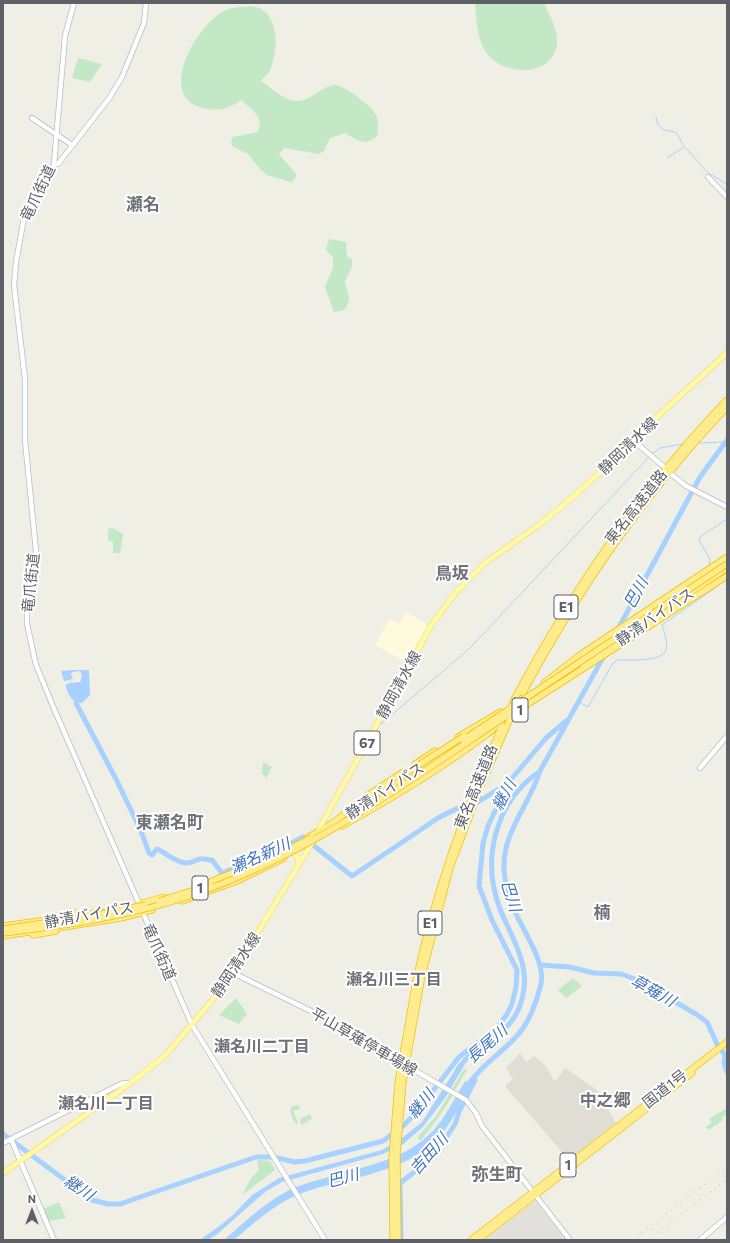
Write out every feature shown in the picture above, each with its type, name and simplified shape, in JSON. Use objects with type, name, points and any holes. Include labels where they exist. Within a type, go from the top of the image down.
[{"type":"highway","name":"東名高速道路","points":[[653,488],[689,448],[727,400]]},
{"type":"highway","name":"東名高速道路","points":[[393,1240],[392,1182],[396,1125],[416,980],[448,867],[502,726],[516,704],[559,618],[602,552],[681,450],[727,407]]},
{"type":"highway","name":"東名高速道路","points":[[478,786],[523,693],[584,588],[626,522]]},
{"type":"highway","points":[[317,833],[428,756],[543,684],[580,654],[727,559]]},
{"type":"highway","points":[[627,633],[662,603],[727,559]]},
{"type":"highway","name":"静清バイパス","points":[[627,633],[727,564]]},
{"type":"highway","name":"静清バイパス","points":[[3,926],[92,916],[144,905],[212,884],[254,867],[322,832],[516,704],[727,568]]},
{"type":"highway","points":[[627,633],[649,624],[727,572]]},
{"type":"highway","name":"1","points":[[3,936],[84,927],[142,913],[232,884],[265,869],[362,815],[439,767],[515,713],[727,576]]},
{"type":"highway","name":"1","points":[[362,815],[490,729],[516,704]]},
{"type":"highway","name":"静清バイパス","points":[[3,936],[140,910],[194,894],[258,869],[306,845],[349,819],[516,704]]},
{"type":"highway","points":[[351,809],[477,727],[516,704]]},
{"type":"highway","name":"1","points":[[3,926],[70,917],[138,904],[192,888],[239,870],[317,833]]},
{"type":"highway","name":"東名高速道路","points":[[401,1083],[422,976],[448,867]]},
{"type":"highway","name":"1","points":[[3,926],[100,910],[110,910]]},
{"type":"highway","points":[[3,936],[121,918]]},
{"type":"highway","name":"国道1号","points":[[478,1240],[727,1042]]},
{"type":"highway","name":"国道1号","points":[[471,1240],[534,1195],[727,1046]]},
{"type":"highway","name":"東名高速道路","points":[[396,1125],[398,1240]]},
{"type":"main road","name":"竜爪街道","points":[[74,3],[66,36],[54,164],[46,183],[24,218],[14,274],[15,303],[26,388],[25,441],[36,551],[26,602],[27,624],[42,680],[138,904],[192,1025],[325,1240]]},
{"type":"main road","points":[[54,164],[58,164],[110,97],[122,77],[144,23],[146,3]]},
{"type":"main road","points":[[32,118],[72,145]]},
{"type":"main road","points":[[708,177],[727,197]]},
{"type":"main road","name":"静岡清水線","points":[[3,1173],[130,1083],[165,1056],[192,1025],[233,973],[330,812],[432,624],[446,604],[471,575],[485,563],[540,524],[635,442],[659,415],[727,353]]},
{"type":"main road","points":[[635,442],[663,466]]},
{"type":"main road","points":[[672,474],[686,486],[727,507]]},
{"type":"main road","points":[[700,768],[727,736]]},
{"type":"main road","points":[[330,812],[334,822]]},
{"type":"main road","points":[[294,853],[298,858],[298,866]]},
{"type":"main road","name":"平山草薙停車場線","points":[[233,973],[315,1013],[466,1100],[476,1113],[482,1126],[570,1240]]},
{"type":"main road","points":[[3,1143],[123,1083],[130,1083]]},
{"type":"main road","points":[[11,1139],[54,1240]]},
{"type":"main road","points":[[700,1240],[727,1217]]},
{"type":"shaded area","points":[[406,612],[428,626],[407,663],[375,645],[389,619],[399,624]]},
{"type":"shaded area","points":[[520,1053],[526,1062],[534,1056],[546,1066],[555,1082],[565,1068],[596,1089],[616,1123],[569,1160],[505,1086],[513,1079],[506,1068]]},
{"type":"shaded area","points":[[536,1200],[566,1240],[484,1240]]},
{"type":"green space","points":[[475,3],[544,3],[557,34],[557,44],[553,55],[546,63],[537,68],[526,70],[503,66],[493,60],[485,51],[480,40],[477,27]]},
{"type":"green space","points":[[251,6],[263,10],[269,16],[275,31],[276,48],[272,65],[269,72],[261,81],[282,96],[295,101],[301,101],[311,97],[330,86],[335,85],[345,88],[364,102],[376,115],[378,120],[377,136],[365,142],[357,140],[345,133],[330,138],[324,151],[319,154],[284,148],[279,154],[296,174],[295,179],[291,182],[267,175],[248,154],[233,147],[231,142],[233,137],[258,132],[260,122],[256,114],[241,100],[229,107],[217,110],[207,109],[191,103],[183,92],[181,77],[185,61],[193,45],[203,30],[214,18],[229,9]]},
{"type":"green space","points":[[78,58],[102,64],[90,82],[72,78]]},
{"type":"green space","points":[[329,239],[346,242],[347,257],[352,259],[352,267],[345,281],[349,295],[349,302],[344,310],[334,312],[325,287],[333,268],[333,257],[326,250]]},
{"type":"green space","points":[[113,528],[123,534],[120,553],[113,553],[113,542],[108,540],[108,529]]},
{"type":"green space","points":[[263,762],[272,767],[266,778],[262,773]]},
{"type":"green space","points":[[573,978],[582,986],[566,998],[558,990]]},
{"type":"green space","points":[[236,998],[247,1014],[239,1024],[219,1015]]},
{"type":"green space","points":[[464,1069],[467,1070],[455,1090],[452,1089]]},
{"type":"green space","points":[[450,1093],[453,1095],[442,1113],[421,1140],[418,1140],[418,1136],[436,1116]]},
{"type":"green space","points":[[299,1105],[300,1109],[293,1111],[298,1123],[297,1125],[292,1116],[291,1107]]},
{"type":"green space","points":[[727,1108],[727,1115],[722,1117],[723,1120],[709,1130],[706,1127],[712,1122],[709,1119]]},
{"type":"green space","points":[[310,1114],[312,1119],[301,1125],[300,1119]]},
{"type":"green space","points":[[257,1160],[270,1161],[275,1170],[242,1195],[252,1177],[259,1171]]},
{"type":"green space","points":[[59,1202],[66,1218],[49,1221],[43,1209]]},
{"type":"water","points":[[89,670],[90,695],[82,703],[78,703],[70,697],[65,685],[70,683],[70,680],[64,681],[61,671]],"holes":[[[80,671],[82,675],[80,682],[71,683],[70,679],[73,679],[71,674],[73,672]]]},
{"type":"water","points":[[459,1064],[464,1066],[445,1098],[423,1127],[402,1145],[383,1154],[282,1182],[265,1192],[215,1236],[212,1232],[233,1215],[252,1195],[279,1178],[382,1150],[402,1138],[422,1122]]},
{"type":"water","points":[[465,1081],[471,1083],[457,1110],[441,1135],[427,1148],[413,1157],[384,1170],[320,1187],[295,1196],[276,1206],[234,1240],[224,1240],[260,1209],[296,1187],[377,1163],[404,1152],[416,1145],[438,1125]]},
{"type":"waterway","points":[[656,117],[658,125],[664,130],[675,132],[683,145],[708,173],[727,184]]},
{"type":"waterway","points":[[667,158],[684,147]]},
{"type":"waterway","name":"巴川","points":[[611,642],[700,477],[727,440]]},
{"type":"waterway","points":[[698,443],[725,442]]},
{"type":"waterway","points":[[652,454],[660,448],[683,444]]},
{"type":"waterway","points":[[381,724],[470,648],[650,456]]},
{"type":"waterway","points":[[709,565],[710,559],[699,540],[701,536],[727,519]]},
{"type":"waterway","points":[[579,702],[588,707],[613,663],[618,660],[645,660],[658,657],[663,654],[666,650],[666,637],[662,625],[715,588]]},
{"type":"waterway","name":"巴川","points":[[466,1088],[477,1074],[520,1033],[528,1020],[537,998],[541,984],[540,964],[515,912],[506,886],[504,870],[507,843],[540,771],[605,654]]},
{"type":"waterway","name":"瀬名新川","points":[[76,703],[118,783],[141,831],[149,853],[152,855],[157,849],[174,859],[185,863],[201,859],[212,860],[222,873],[278,850],[303,837],[352,876],[438,818],[458,808],[478,802],[508,783]]},
{"type":"waterway","name":"継川","points":[[3,1134],[92,1200],[108,1204],[120,1204],[256,1157],[273,1157],[295,1162],[305,1161],[383,1141],[402,1127],[415,1114],[459,1057],[497,1028],[512,1004],[516,987],[517,970],[492,920],[479,886],[483,843],[488,826],[508,783],[546,738],[566,721]]},
{"type":"waterway","name":"長尾川","points":[[457,1071],[475,1051],[505,1028],[514,1018],[520,1006],[525,979],[521,958],[500,909],[494,890],[492,852],[496,833],[503,815],[512,799],[525,784],[540,771]]},
{"type":"waterway","name":"草薙川","points":[[540,965],[569,967],[594,973],[621,974],[635,979],[696,1014],[707,1022],[717,1044],[725,1055],[724,1063],[727,1072]]},
{"type":"waterway","name":"吉田川","points":[[401,1240],[400,1183],[417,1170],[446,1138],[455,1124],[459,1112],[475,1080]]},
{"type":"waterway","name":"長尾川","points":[[204,1240],[218,1230]]},
{"type":"railway","points":[[633,1240],[727,1167]]},
{"type":"railway","points":[[648,1240],[727,1179]]},
{"type":"district","name":"瀬名","points":[[143,204]]},
{"type":"district","name":"鳥坂","points":[[452,573]]},
{"type":"district","name":"東瀬名町","points":[[170,822]]},
{"type":"district","name":"楠","points":[[602,912]]},
{"type":"district","name":"瀬名川三丁目","points":[[394,980]]},
{"type":"district","name":"瀬名川二丁目","points":[[262,1047]]},
{"type":"district","name":"中之郷","points":[[605,1100]]},
{"type":"district","name":"瀬名川一丁目","points":[[106,1104]]},
{"type":"district","name":"弥生町","points":[[497,1174]]}]
